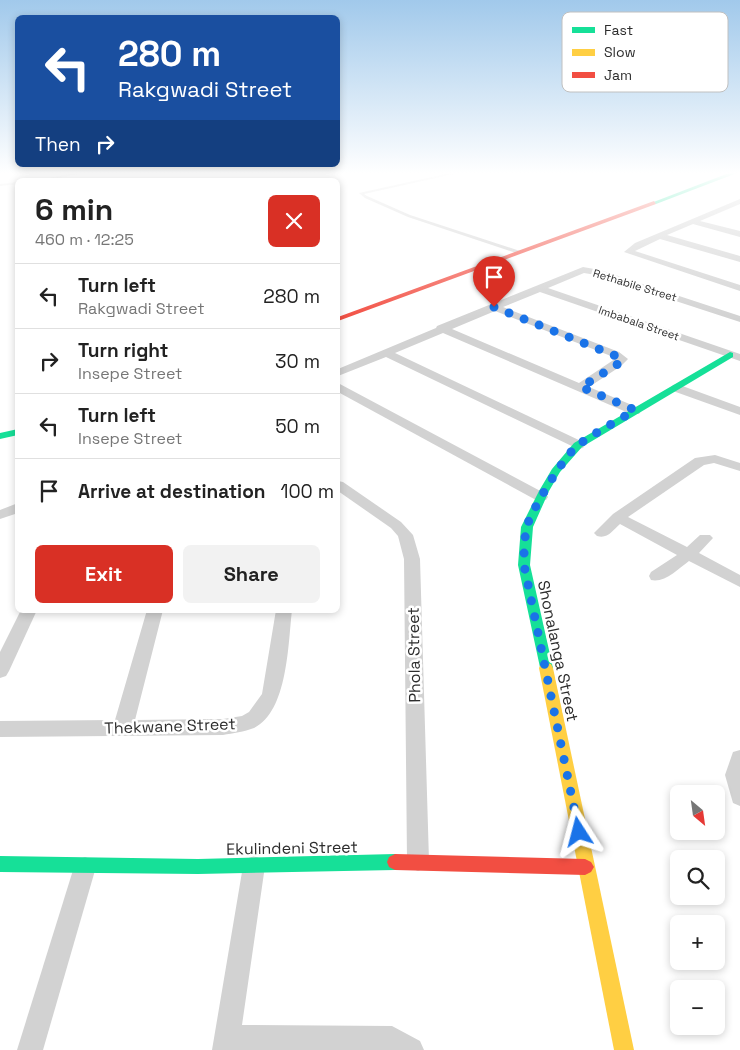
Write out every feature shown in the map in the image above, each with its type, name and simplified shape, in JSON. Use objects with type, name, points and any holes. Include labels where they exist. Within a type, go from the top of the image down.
[{"type":"street","points":[[340,318],[600,222]]},
{"type":"street","points":[[740,234],[693,222],[638,245],[628,252],[740,288]]},
{"type":"street","points":[[660,236],[740,259]]},
{"type":"street","name":"Rethabile Street","points":[[340,372],[575,273],[590,271],[740,318]]},
{"type":"street","name":"Imbabala Street","points":[[538,288],[735,357]]},
{"type":"street","points":[[494,307],[615,354],[622,359],[618,364],[581,387]]},
{"type":"street","points":[[441,328],[635,410]]},
{"type":"street","points":[[386,353],[578,445]]},
{"type":"street","name":"Shonalanga Street","points":[[624,1050],[584,867],[573,797],[524,565],[525,540],[528,523],[541,497],[569,454],[578,445],[635,410],[735,357]]},
{"type":"street","points":[[340,388],[541,497]]},
{"type":"street","points":[[677,388],[740,411]]},
{"type":"street","points":[[0,427],[15,424]]},
{"type":"street","points":[[0,436],[15,433]]},
{"type":"street","points":[[602,534],[618,517],[700,461],[715,459],[740,467]]},
{"type":"street","name":"Phola Street","points":[[340,486],[396,525],[405,535],[412,559],[418,861]]},
{"type":"street","points":[[0,515],[15,508]]},
{"type":"street","points":[[618,517],[688,556],[740,582]]},
{"type":"street","points":[[656,576],[688,556],[705,538]]},
{"type":"street","points":[[0,671],[28,613]]},
{"type":"street","points":[[123,728],[154,613]]},
{"type":"street","name":"Thekwane Street","points":[[0,729],[223,727],[238,725],[252,719],[260,712],[271,694],[284,613]]},
{"type":"street","points":[[740,758],[735,775],[740,797]]},
{"type":"street","name":"Ekulindeni Street","points":[[0,864],[85,867],[254,866],[418,861],[584,867]]},
{"type":"street","points":[[254,866],[225,1044],[392,1040],[411,1050]]},
{"type":"street","points":[[30,1050],[85,867]]},
{"type":"lane","points":[[427,222],[518,252]]},
{"type":"traffic: fast","points":[[546,668],[524,565],[527,527],[544,491],[556,471],[578,445],[730,355]]},
{"type":"traffic: fast","points":[[0,436],[15,433]]},
{"type":"traffic: fast","points":[[0,864],[198,866],[395,862]]},
{"type":"traffic: slow","points":[[546,668],[624,1050]]},
{"type":"traffic: jam","points":[[340,318],[602,222]]},
{"type":"traffic: jam","points":[[395,862],[585,867]]},
{"type":"route","points":[[494,307],[621,358],[622,360],[618,364],[581,387],[635,410],[578,445],[569,454],[541,497],[528,523],[525,540],[524,565],[579,832]]}]
